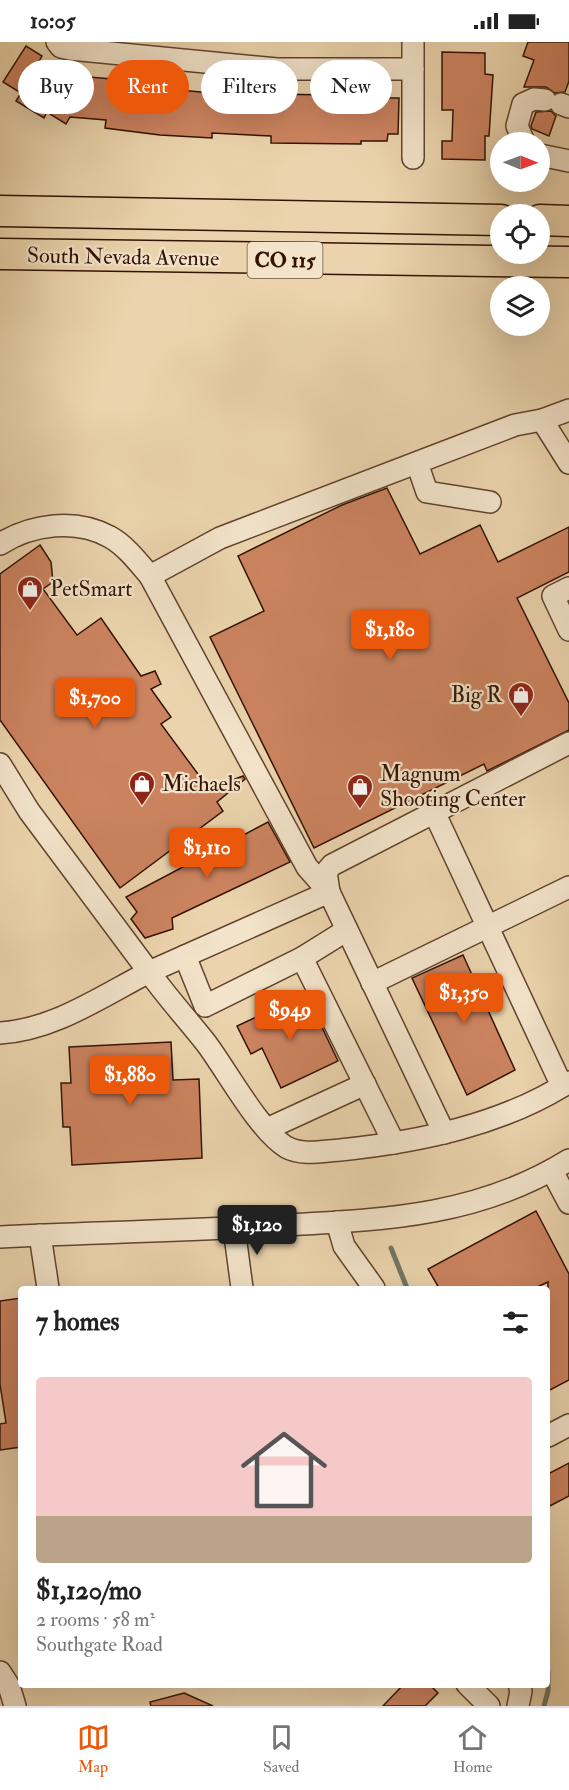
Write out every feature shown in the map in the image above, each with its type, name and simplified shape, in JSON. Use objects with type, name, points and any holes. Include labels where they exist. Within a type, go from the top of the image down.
[{"type":"highway","name":"South Nevada Avenue","points":[[0,211],[490,220]]},
{"type":"highway","points":[[550,220],[569,220]]},
{"type":"highway","name":"South Nevada Avenue","points":[[0,254],[569,262]]},
{"type":"street","points":[[57,42],[61,47],[70,49],[250,67],[413,69]]},
{"type":"street","points":[[413,42],[413,158]]},
{"type":"street","points":[[520,132],[517,126],[523,104],[534,99],[558,104]]},
{"type":"street","points":[[550,156],[569,161]]},
{"type":"street","points":[[150,576],[220,538],[515,425],[542,420],[569,410]]},
{"type":"street","points":[[542,420],[569,463]]},
{"type":"street","points":[[417,463],[427,492],[490,502]]},
{"type":"street","points":[[0,544],[14,535],[41,527],[88,528],[110,537],[129,552],[150,576],[307,867],[329,892],[444,1133]]},
{"type":"street","points":[[569,588],[553,596],[569,630]]},
{"type":"street","points":[[329,892],[326,872],[332,865],[569,743]]},
{"type":"street","points":[[0,765],[29,811],[148,972],[205,1042],[267,1129],[288,1148],[303,1152],[394,1143],[444,1133],[523,1106],[566,1084],[434,812]]},
{"type":"street","points":[[372,983],[569,887]]},
{"type":"street","points":[[0,1033],[30,1030],[57,1019],[148,972],[329,892]]},
{"type":"street","points":[[185,956],[205,1006],[302,958],[347,930]]},
{"type":"street","points":[[302,958],[394,1143]]},
{"type":"street","points":[[267,1129],[365,1084]]},
{"type":"street","points":[[0,1237],[234,1228],[410,1216],[487,1200],[560,1165],[569,1203]]},
{"type":"street","points":[[337,1222],[344,1246],[373,1286]]},
{"type":"street","points":[[234,1228],[242,1286]]},
{"type":"street","points":[[40,1235],[48,1286]]},
{"type":"street","points":[[550,1435],[569,1425]]},
{"type":"street","points":[[471,1688],[489,1706]]},
{"type":"street","points":[[518,1706],[520,1688]]},
{"type":"building","points":[[528,42],[569,42],[569,81],[565,92],[555,93],[546,87],[524,87],[534,60],[523,56]]},
{"type":"building","points":[[26,46],[42,56],[40,60],[18,60],[18,91],[3,82]]},
{"type":"building","points":[[442,52],[485,53],[485,74],[493,75],[489,136],[485,136],[485,160],[442,159],[442,141],[452,141],[453,110],[442,110]]},
{"type":"building","points":[[94,77],[106,78],[106,114],[189,114],[189,91],[201,92],[201,114],[298,114],[298,95],[310,95],[310,114],[392,114],[392,98],[399,98],[398,134],[388,134],[387,141],[361,141],[361,144],[271,143],[271,136],[212,133],[212,138],[160,135],[105,128],[106,120],[70,117],[66,124],[50,114],[94,114]]},
{"type":"building","points":[[551,111],[556,116],[550,133],[532,129],[536,112]]},
{"type":"building","points":[[387,488],[420,554],[480,525],[498,562],[569,527],[569,572],[517,598],[569,703],[569,730],[487,771],[484,764],[314,848],[210,637],[264,611],[238,556],[342,505]]},
{"type":"building","points":[[40,545],[51,562],[53,582],[43,589],[77,635],[101,618],[141,676],[155,671],[161,684],[151,689],[171,717],[161,724],[209,789],[243,776],[245,779],[217,802],[223,811],[120,888],[0,720],[0,574]]},
{"type":"building","points":[[268,822],[290,862],[172,918],[173,929],[145,938],[131,919],[137,912],[126,897]]},
{"type":"building","points":[[463,955],[515,1070],[467,1095],[412,978]]},
{"type":"building","points":[[306,994],[338,1061],[281,1088],[262,1048],[251,1054],[237,1026]]},
{"type":"building","points":[[171,1042],[173,1080],[199,1079],[202,1158],[72,1165],[70,1127],[63,1127],[61,1083],[71,1083],[69,1047]]},
{"type":"building","points":[[536,1211],[569,1274],[569,1380],[550,1390],[550,1286],[548,1282],[539,1286],[438,1286],[428,1269]]},
{"type":"building","points":[[18,1298],[18,1447],[0,1450],[0,1424],[6,1423],[0,1384],[0,1301]]},
{"type":"building","points":[[569,1463],[569,1496],[550,1506],[550,1473]]},
{"type":"building","points":[[400,1688],[433,1688],[438,1693],[425,1706],[383,1706]]},
{"type":"building","points":[[184,1693],[213,1706],[151,1706],[150,1702]]},
{"type":"waterway","points":[[391,1248],[406,1286]]},
{"type":"waterway","points":[[544,1706],[548,1688]]},
{"type":"place","name":"PetSmart","points":[[30,612]]},
{"type":"place","name":"Big R","points":[[521,718]]},
{"type":"place","name":"Michaels","points":[[142,807]]},
{"type":"place","name":"Magnum Shooting Center","points":[[360,810]]}]
